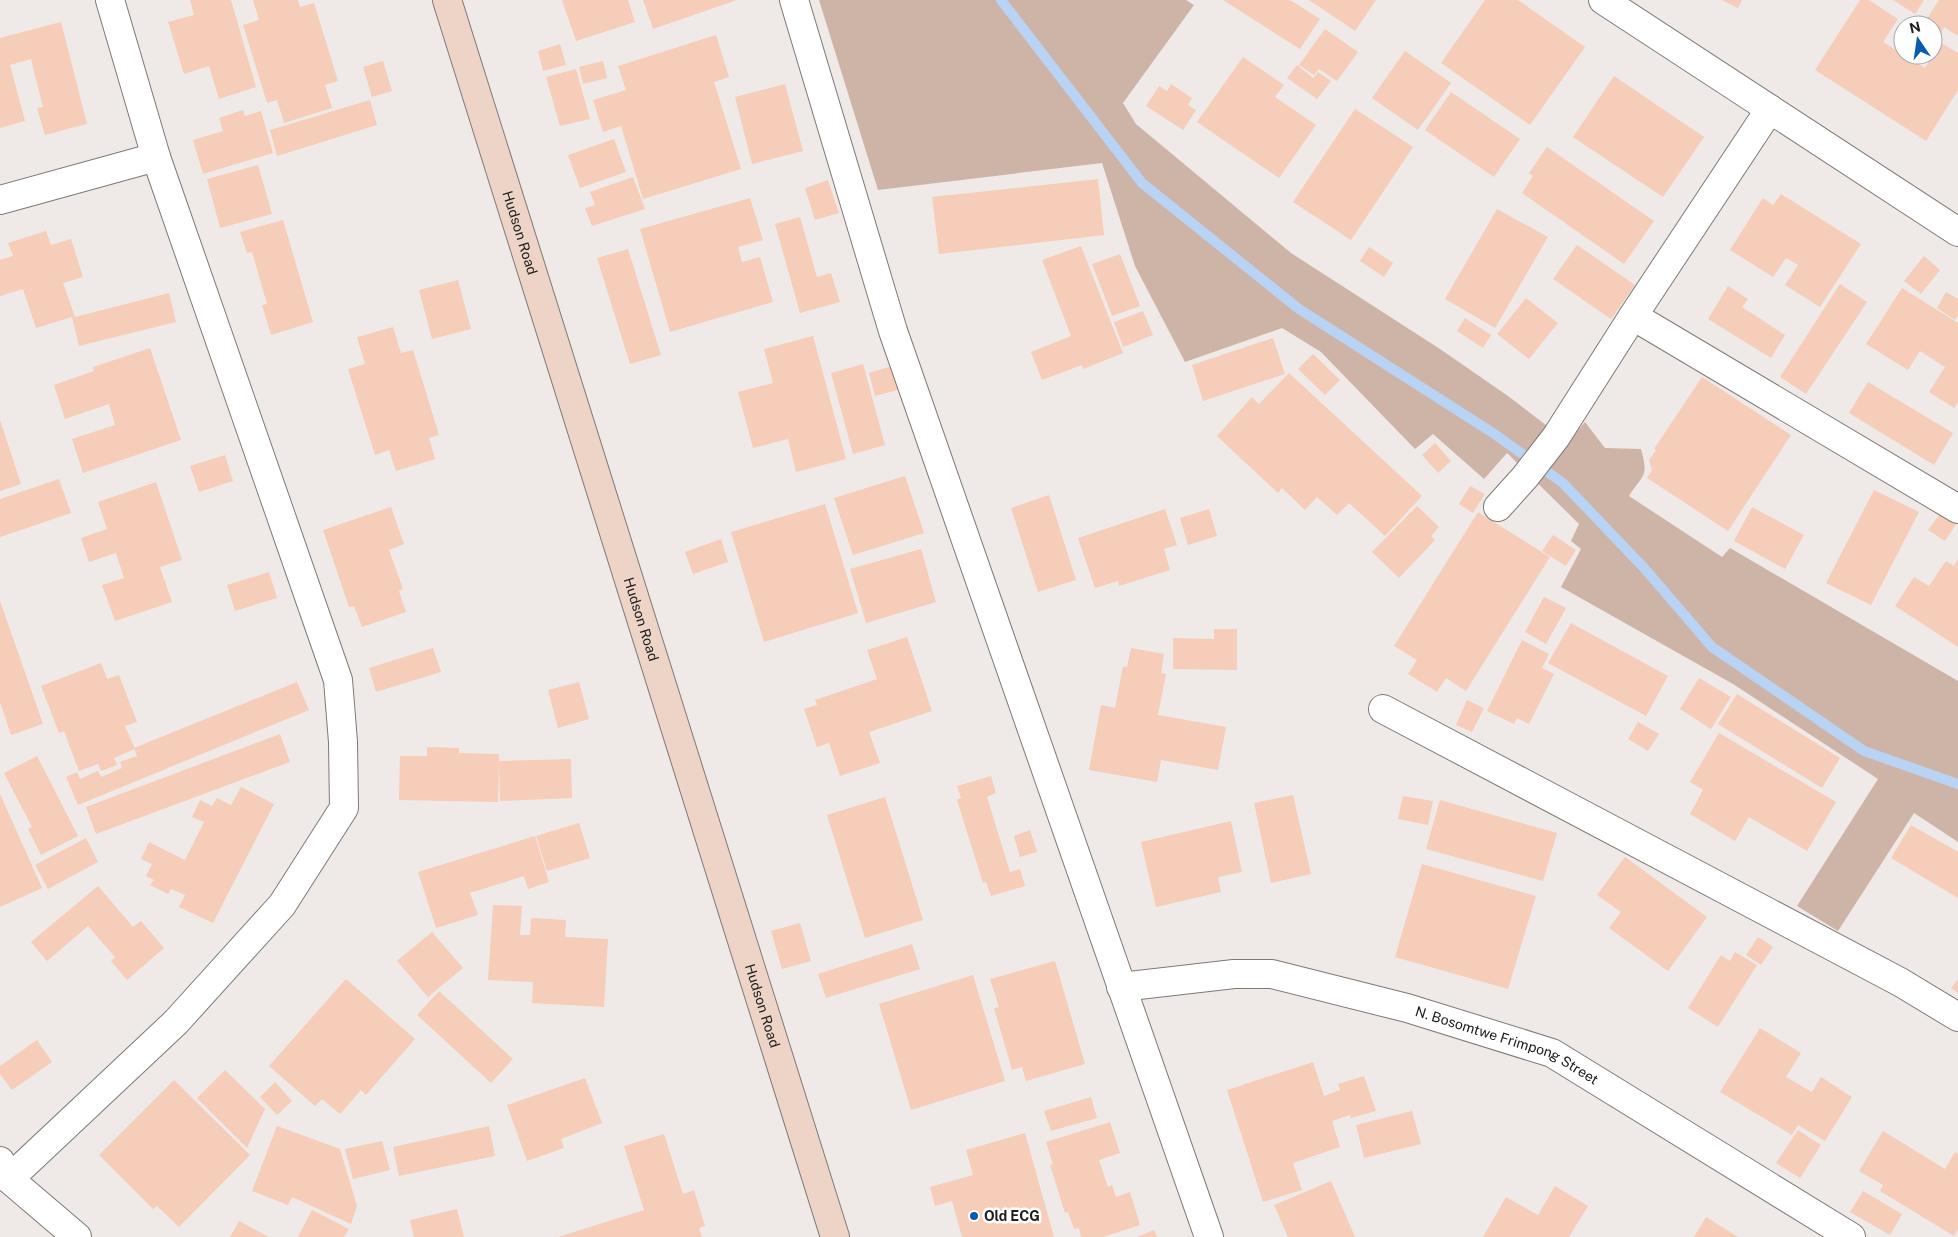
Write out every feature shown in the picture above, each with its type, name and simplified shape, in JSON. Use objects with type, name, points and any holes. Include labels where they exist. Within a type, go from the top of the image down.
[{"type":"street","points":[[77,1237],[5,1170],[176,1022],[282,905],[344,808],[344,742],[338,680],[156,157],[110,0]]},
{"type":"street","name":"Hudson Road","points":[[447,0],[835,1237]]},
{"type":"street","points":[[794,0],[893,331],[1209,1237]]},
{"type":"street","points":[[1603,0],[1958,232]]},
{"type":"street","points":[[1498,507],[1556,438],[1633,316],[1770,109]]},
{"type":"street","points":[[0,200],[156,157]]},
{"type":"street","points":[[1633,316],[1958,509]]},
{"type":"street","points":[[1383,709],[1892,978],[1958,1017]]},
{"type":"street","name":"N. Bosomtwe Frimpong Street","points":[[1121,987],[1234,974],[1272,974],[1407,1008],[1552,1053],[1851,1237]]},
{"type":"shaded area","points":[[819,0],[1186,0],[1194,5],[1123,103],[1136,124],[1291,253],[1440,349],[1508,396],[1568,442],[1585,422],[1605,448],[1641,449],[1644,465],[1643,475],[1629,496],[1722,557],[1730,548],[1958,681],[1958,842],[1914,813],[1838,931],[1797,906],[1878,779],[1733,684],[1561,587],[1581,549],[1571,541],[1579,524],[1507,453],[1484,479],[1433,434],[1415,449],[1321,352],[1282,328],[1185,362],[1135,266],[1102,163],[878,190]]},
{"type":"building","points":[[190,0],[231,0],[256,87],[219,99],[209,66],[184,74],[168,22],[194,15]]},
{"type":"building","points":[[253,0],[298,0],[300,7],[314,3],[338,81],[325,85],[332,108],[284,123],[277,100],[267,103],[243,25],[259,20]]},
{"type":"building","points":[[562,0],[628,0],[635,22],[576,41]]},
{"type":"building","points":[[643,0],[737,0],[653,29]]},
{"type":"building","points":[[1223,0],[1290,0],[1320,19],[1300,49]]},
{"type":"building","points":[[1309,0],[1376,0],[1355,31]]},
{"type":"building","points":[[1485,0],[1518,0],[1585,47],[1530,125],[1441,63]]},
{"type":"building","points":[[1722,0],[1742,0],[1738,8]]},
{"type":"building","points":[[1860,0],[1869,0],[1893,16],[1893,27],[1883,42],[1893,48],[1893,65],[1920,65],[1925,68],[1927,65],[1943,65],[1943,44],[1958,53],[1958,90],[1926,141],[1815,70]]},
{"type":"building","points":[[1893,0],[1924,0],[1915,14]]},
{"type":"building","points":[[1939,0],[1958,0],[1958,36],[1944,27],[1943,29],[1943,15],[1929,15]]},
{"type":"building","points":[[61,22],[87,124],[45,135],[37,108],[43,107],[31,59],[10,65],[25,121],[0,128],[0,38]]},
{"type":"building","points":[[1325,29],[1358,52],[1337,81],[1319,69],[1314,75],[1299,65]]},
{"type":"building","points":[[716,35],[729,77],[714,82],[741,169],[643,199],[621,126],[603,132],[593,100],[626,90],[618,66]]},
{"type":"building","points":[[560,44],[566,65],[543,71],[538,51]]},
{"type":"building","points":[[1405,51],[1451,83],[1418,130],[1372,98]]},
{"type":"building","points":[[1243,57],[1284,85],[1275,97],[1316,125],[1279,178],[1197,122]]},
{"type":"building","points":[[383,61],[392,91],[372,97],[363,67]]},
{"type":"building","points":[[603,61],[607,78],[583,84],[579,67]]},
{"type":"building","points":[[1297,65],[1313,78],[1318,72],[1331,81],[1317,99],[1287,78]]},
{"type":"building","points":[[576,69],[590,119],[560,126],[546,77]]},
{"type":"building","points":[[1614,76],[1704,137],[1663,197],[1573,137]]},
{"type":"building","points":[[785,84],[803,151],[752,164],[735,97]]},
{"type":"building","points":[[1171,84],[1192,98],[1188,105],[1196,110],[1183,130],[1146,106],[1159,86],[1167,91]]},
{"type":"building","points":[[1451,92],[1520,139],[1494,177],[1425,130]]},
{"type":"building","points":[[370,100],[377,125],[277,156],[270,130]]},
{"type":"building","points":[[1355,109],[1413,147],[1351,240],[1293,202]]},
{"type":"building","points":[[243,110],[245,116],[261,111],[273,153],[203,174],[193,140],[223,131],[219,118]]},
{"type":"building","points":[[614,139],[626,172],[580,188],[568,155]]},
{"type":"building","points":[[1547,147],[1654,221],[1624,264],[1522,193],[1533,176],[1529,173]]},
{"type":"building","points":[[258,165],[272,214],[220,228],[207,179]]},
{"type":"building","points":[[633,177],[645,209],[592,226],[585,208],[595,205],[590,192]]},
{"type":"building","points":[[1098,179],[1104,235],[939,254],[932,197]]},
{"type":"building","points":[[828,180],[839,213],[815,220],[805,188]]},
{"type":"building","points":[[1781,194],[1861,244],[1820,307],[1785,285],[1798,265],[1786,258],[1773,277],[1730,250],[1763,198],[1773,205]]},
{"type":"building","points":[[750,198],[763,240],[738,247],[742,262],[760,257],[773,302],[670,332],[640,229]]},
{"type":"building","points":[[1497,209],[1548,237],[1495,328],[1445,299]]},
{"type":"building","points":[[800,217],[817,277],[831,273],[840,302],[800,313],[775,224]]},
{"type":"building","points":[[283,220],[313,322],[271,335],[262,305],[267,304],[252,252],[247,253],[240,232]]},
{"type":"building","points":[[46,231],[51,245],[71,239],[83,277],[63,283],[75,317],[169,293],[176,322],[79,346],[72,317],[36,328],[23,289],[0,296],[0,260],[13,256],[8,243]]},
{"type":"building","points":[[1577,245],[1635,285],[1611,319],[1553,279]]},
{"type":"building","points":[[1081,246],[1123,353],[1083,369],[1082,365],[1042,380],[1031,352],[1071,336],[1042,260]]},
{"type":"building","points":[[1369,247],[1393,263],[1384,277],[1360,261]]},
{"type":"building","points":[[628,249],[661,355],[630,364],[597,258]]},
{"type":"building","points":[[1120,254],[1140,306],[1112,316],[1092,264]]},
{"type":"building","points":[[1924,256],[1940,270],[1921,294],[1904,281]]},
{"type":"building","points":[[458,280],[471,329],[432,339],[419,290]]},
{"type":"building","points":[[1840,284],[1867,302],[1806,394],[1780,377]]},
{"type":"building","points":[[1728,286],[1748,299],[1742,307],[1785,335],[1771,358],[1708,319]]},
{"type":"building","points":[[1902,288],[1958,323],[1958,402],[1954,408],[1929,392],[1945,367],[1920,351],[1908,370],[1866,344]]},
{"type":"building","points":[[1946,292],[1958,299],[1958,315],[1955,320],[1937,308]]},
{"type":"building","points":[[1526,298],[1558,323],[1529,359],[1497,334]]},
{"type":"building","points":[[1143,311],[1153,335],[1123,347],[1114,322]]},
{"type":"building","points":[[1465,318],[1491,335],[1483,348],[1457,331]]},
{"type":"building","points":[[393,327],[401,353],[413,350],[439,435],[429,438],[435,459],[396,471],[389,450],[375,455],[348,369],[365,364],[357,337]]},
{"type":"building","points":[[813,336],[846,459],[796,472],[788,439],[753,448],[738,392],[773,383],[764,349]]},
{"type":"building","points":[[1273,338],[1285,374],[1203,401],[1192,365]]},
{"type":"building","points":[[150,348],[181,440],[83,473],[72,439],[115,425],[109,404],[65,419],[54,385],[94,371],[93,367]]},
{"type":"building","points":[[1313,354],[1340,380],[1325,395],[1298,369]]},
{"type":"building","points":[[863,364],[885,445],[853,454],[831,373]]},
{"type":"building","points":[[892,366],[898,390],[875,396],[869,373]]},
{"type":"building","points":[[1289,373],[1422,496],[1385,536],[1349,503],[1337,515],[1317,497],[1305,510],[1282,488],[1278,493],[1217,436],[1252,397],[1259,404]]},
{"type":"building","points":[[1702,377],[1791,435],[1728,531],[1647,478],[1652,470],[1649,460],[1656,450],[1654,449]]},
{"type":"building","points":[[1868,382],[1953,433],[1934,465],[1849,413]]},
{"type":"building","points":[[0,420],[21,484],[0,491]]},
{"type":"building","points":[[1435,443],[1451,461],[1438,473],[1422,455]]},
{"type":"building","points":[[225,455],[233,481],[199,492],[190,466]]},
{"type":"building","points":[[905,476],[924,533],[853,555],[834,498]]},
{"type":"building","points":[[59,479],[71,513],[0,537],[0,499]]},
{"type":"building","points":[[156,482],[182,560],[160,567],[172,602],[115,621],[102,585],[124,578],[116,553],[89,562],[81,538],[107,529],[98,502]]},
{"type":"building","points":[[1470,486],[1485,494],[1473,513],[1459,504]]},
{"type":"building","points":[[1874,490],[1919,512],[1871,605],[1826,583]]},
{"type":"building","points":[[1049,495],[1076,580],[1038,592],[1011,508]]},
{"type":"building","points":[[825,504],[858,613],[764,642],[731,532]]},
{"type":"building","points":[[1417,506],[1439,527],[1431,536],[1435,540],[1399,578],[1372,552]]},
{"type":"building","points":[[391,507],[404,544],[389,550],[403,589],[399,591],[406,612],[362,627],[354,606],[349,607],[323,530]]},
{"type":"building","points":[[1752,507],[1804,535],[1785,569],[1734,541]]},
{"type":"building","points":[[1165,509],[1177,545],[1164,549],[1170,570],[1119,586],[1118,581],[1095,588],[1078,538]]},
{"type":"building","points":[[1209,509],[1217,536],[1188,545],[1180,518]]},
{"type":"building","points":[[1478,512],[1550,557],[1466,691],[1446,678],[1437,692],[1408,674],[1417,660],[1394,646]]},
{"type":"building","points":[[1940,514],[1956,524],[1945,541],[1928,530]]},
{"type":"building","points":[[1553,535],[1576,550],[1566,566],[1542,551]]},
{"type":"building","points":[[721,539],[728,562],[693,574],[685,552]]},
{"type":"building","points":[[921,549],[936,602],[866,623],[850,569]]},
{"type":"building","points":[[1958,559],[1958,647],[1895,606],[1914,577],[1929,586],[1946,561],[1954,566]]},
{"type":"building","points":[[269,572],[277,598],[235,611],[227,585]]},
{"type":"building","points":[[1544,597],[1566,608],[1546,644],[1525,632]]},
{"type":"building","points":[[0,601],[43,724],[11,735],[0,702]]},
{"type":"building","points":[[1571,623],[1668,676],[1646,716],[1548,663]]},
{"type":"building","points":[[1214,629],[1237,629],[1237,670],[1173,669],[1173,638],[1214,639]]},
{"type":"building","points":[[907,637],[932,711],[869,732],[880,763],[840,776],[829,743],[817,747],[804,709],[817,705],[815,700],[877,679],[867,650]]},
{"type":"building","points":[[1522,640],[1549,654],[1542,668],[1554,674],[1529,724],[1517,718],[1514,724],[1487,711]]},
{"type":"building","points":[[433,648],[441,672],[376,692],[369,668]]},
{"type":"building","points":[[1131,648],[1164,654],[1161,673],[1166,674],[1158,715],[1226,727],[1218,770],[1161,760],[1157,782],[1089,770],[1101,705],[1115,708],[1123,666],[1127,667]]},
{"type":"building","points":[[101,663],[107,679],[119,675],[137,722],[125,726],[135,749],[114,758],[117,765],[101,771],[98,764],[79,771],[64,731],[59,733],[41,686]]},
{"type":"building","points":[[1699,678],[1731,697],[1711,729],[1680,709]]},
{"type":"building","points":[[297,682],[309,710],[78,805],[66,777],[77,772],[80,779],[98,771],[101,777],[122,768],[120,762],[137,756],[134,748]]},
{"type":"building","points":[[579,682],[589,719],[558,728],[548,690]]},
{"type":"building","points":[[1737,694],[1840,758],[1822,788],[1718,724]]},
{"type":"building","points":[[1467,700],[1484,708],[1472,732],[1456,725]]},
{"type":"building","points":[[1638,722],[1659,734],[1648,751],[1628,739]]},
{"type":"building","points":[[1719,733],[1836,802],[1807,851],[1749,817],[1735,841],[1690,814],[1703,790],[1690,782]]},
{"type":"building","points":[[280,734],[290,762],[96,834],[86,807]]},
{"type":"building","points":[[427,747],[459,748],[459,753],[499,754],[499,761],[571,759],[572,798],[500,801],[499,764],[498,802],[399,800],[400,756],[427,756]]},
{"type":"building","points":[[37,756],[78,836],[41,855],[28,829],[32,827],[4,773]]},
{"type":"building","points":[[991,776],[996,793],[987,797],[1010,872],[1020,869],[1025,886],[991,896],[986,882],[983,883],[957,800],[961,798],[957,786]]},
{"type":"building","points":[[241,787],[274,804],[213,923],[179,907],[185,895],[171,889],[168,894],[150,885],[154,880],[146,876],[152,864],[141,859],[149,842],[185,860],[204,822],[192,817],[200,800],[212,806],[217,798],[231,805]]},
{"type":"building","points":[[0,794],[42,888],[0,907]]},
{"type":"building","points":[[1293,795],[1311,874],[1271,883],[1254,803]]},
{"type":"building","points":[[1403,796],[1433,801],[1428,825],[1398,819]]},
{"type":"building","points":[[885,797],[923,920],[865,938],[827,815]]},
{"type":"building","points":[[1440,800],[1557,833],[1543,881],[1426,849]]},
{"type":"building","points":[[1231,821],[1242,872],[1218,877],[1221,892],[1156,907],[1141,842]]},
{"type":"building","points":[[579,823],[590,858],[547,871],[536,836]]},
{"type":"building","points":[[1911,825],[1958,852],[1958,898],[1891,858]]},
{"type":"building","points":[[1030,830],[1037,852],[1020,857],[1014,836]]},
{"type":"building","points":[[535,836],[549,882],[528,889],[524,876],[470,893],[478,915],[436,928],[418,872]]},
{"type":"building","points":[[86,838],[98,862],[48,889],[35,865]]},
{"type":"building","points":[[1625,857],[1707,917],[1668,971],[1609,928],[1621,912],[1597,895]]},
{"type":"building","points":[[1422,864],[1536,896],[1508,989],[1395,957]]},
{"type":"building","points":[[98,886],[133,927],[141,921],[164,948],[127,980],[111,961],[115,957],[88,926],[47,961],[31,942]]},
{"type":"building","points":[[493,905],[522,906],[520,935],[530,935],[531,918],[566,920],[565,937],[608,939],[604,1007],[532,1003],[533,982],[488,980]]},
{"type":"building","points":[[800,923],[811,961],[782,969],[771,931]]},
{"type":"building","points":[[432,932],[463,968],[428,997],[397,961]]},
{"type":"building","points":[[1758,937],[1773,947],[1761,965],[1746,955]]},
{"type":"building","points":[[912,944],[920,969],[826,998],[818,974]]},
{"type":"building","points":[[1735,952],[1757,965],[1718,1027],[1688,1008],[1721,955],[1730,961]]},
{"type":"building","points":[[1055,961],[1085,1064],[1026,1081],[1022,1067],[1012,1070],[994,1008],[999,1007],[990,979]]},
{"type":"building","points":[[973,975],[1005,1081],[911,1110],[879,1004]]},
{"type":"building","points":[[346,979],[415,1039],[366,1095],[361,1090],[340,1114],[322,1099],[315,1106],[269,1066]]},
{"type":"building","points":[[1958,979],[1958,993],[1951,988]]},
{"type":"building","points":[[439,991],[513,1059],[491,1083],[417,1015]]},
{"type":"building","points":[[1760,1028],[1801,1053],[1786,1077],[1812,1092],[1821,1077],[1852,1097],[1825,1141],[1798,1125],[1792,1135],[1720,1092]]},
{"type":"building","points":[[37,1040],[52,1062],[12,1090],[0,1074],[0,1066]]},
{"type":"building","points":[[1313,1062],[1324,1096],[1340,1090],[1338,1084],[1364,1076],[1376,1111],[1351,1118],[1350,1115],[1332,1121],[1340,1147],[1293,1163],[1302,1190],[1263,1202],[1227,1090]]},
{"type":"building","points":[[225,1070],[265,1109],[247,1148],[197,1098]]},
{"type":"building","points":[[585,1078],[602,1123],[561,1139],[564,1148],[527,1161],[507,1105]]},
{"type":"building","points":[[174,1080],[250,1155],[179,1227],[157,1206],[153,1209],[99,1155]]},
{"type":"building","points":[[275,1082],[292,1101],[277,1115],[260,1097]]},
{"type":"building","points":[[1091,1097],[1097,1118],[1051,1131],[1044,1111]]},
{"type":"building","points":[[1412,1111],[1421,1144],[1364,1158],[1356,1125]]},
{"type":"building","points":[[1110,1122],[1120,1153],[1099,1160],[1108,1187],[1112,1185],[1116,1197],[1130,1192],[1140,1225],[1103,1237],[1081,1237],[1079,1228],[1074,1229],[1068,1212],[1065,1213],[1050,1165],[1053,1164],[1046,1142]]},
{"type":"building","points":[[277,1126],[340,1149],[357,1206],[351,1224],[292,1197],[288,1205],[252,1191]]},
{"type":"building","points":[[489,1126],[495,1156],[399,1176],[393,1147]]},
{"type":"building","points":[[1798,1130],[1821,1145],[1800,1178],[1776,1163]]},
{"type":"building","points":[[1883,1131],[1945,1169],[1955,1152],[1958,1154],[1958,1229],[1954,1236],[1880,1191],[1883,1185],[1859,1171]]},
{"type":"building","points":[[1025,1133],[1054,1237],[962,1237],[952,1201],[935,1206],[930,1187],[973,1175],[966,1150]]},
{"type":"building","points":[[664,1134],[683,1194],[694,1190],[705,1226],[699,1228],[702,1237],[558,1237],[644,1210],[624,1146]]},
{"type":"building","points":[[382,1141],[390,1170],[353,1179],[345,1149]]},
{"type":"building","points":[[1331,1181],[1355,1237],[1288,1237],[1274,1205]]},
{"type":"building","points":[[1555,1186],[1588,1206],[1569,1237],[1483,1237],[1506,1197],[1538,1215]]},
{"type":"building","points":[[1863,1191],[1902,1214],[1890,1235],[1850,1212]]},
{"type":"building","points":[[457,1209],[464,1237],[414,1237],[410,1220]]},
{"type":"building","points":[[312,1210],[349,1229],[344,1237],[298,1237]]},
{"type":"building","points":[[1706,1217],[1738,1237],[1694,1237]]},
{"type":"building","points":[[239,1221],[269,1237],[230,1237]]},
{"type":"building","points":[[1154,1230],[1157,1237],[1137,1237]]},
{"type":"waterway","points":[[1001,0],[1142,183],[1299,309],[1493,433],[1563,483],[1645,569],[1712,647],[1864,751],[1958,784]]},
{"type":"place","name":"Old ECG","points":[[974,1216]]}]
